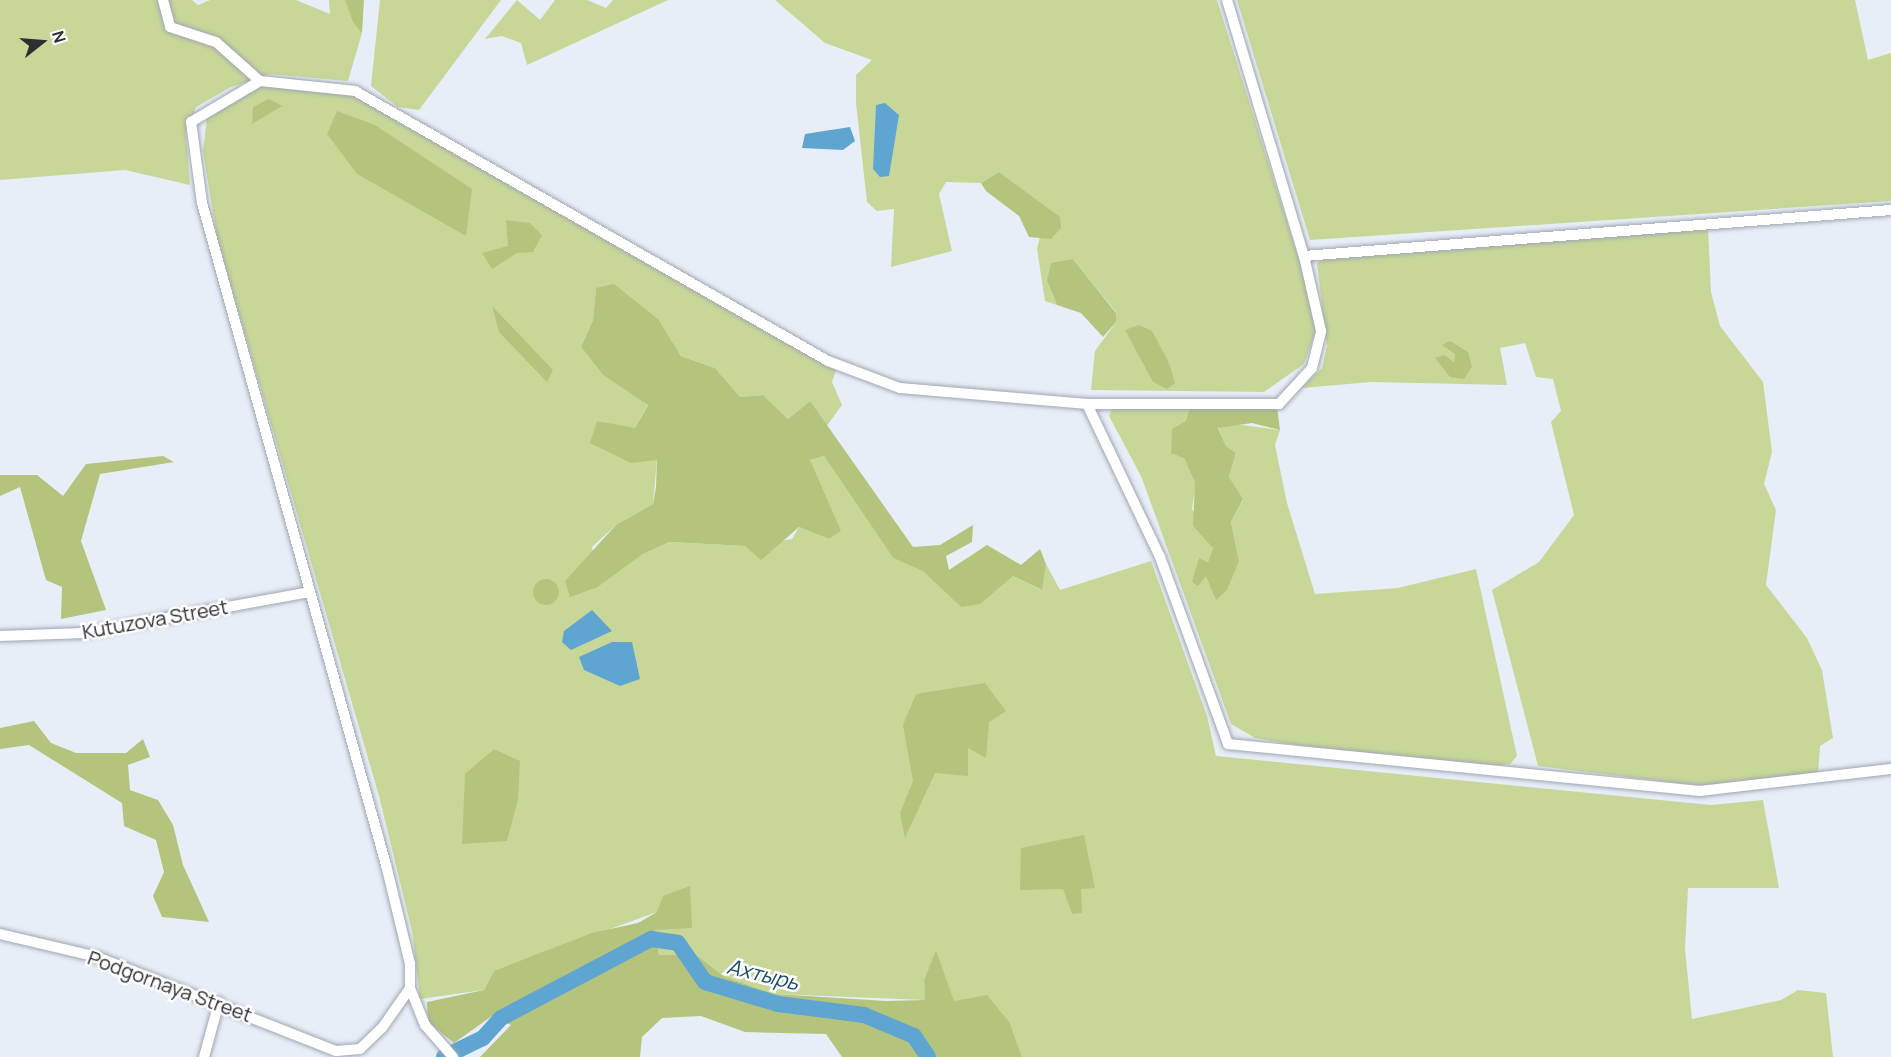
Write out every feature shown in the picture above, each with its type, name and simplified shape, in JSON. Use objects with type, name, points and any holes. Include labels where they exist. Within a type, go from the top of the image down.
[{"type":"street","points":[[164,0],[170,27],[216,42],[260,81],[355,91],[828,361],[900,388],[1087,404],[1279,404],[1312,368],[1320,331],[1304,256],[1227,0]]},
{"type":"street","points":[[260,81],[191,122],[202,203],[226,304],[399,915],[410,988],[425,1025],[453,1057]]},
{"type":"street","points":[[1304,256],[1891,210]]},
{"type":"street","points":[[1087,404],[1160,557],[1228,744],[1700,791],[1821,779],[1891,769]]},
{"type":"street","name":"Kutuzova Street","points":[[0,636],[84,633],[309,592]]},
{"type":"street","name":"Podgornaya Street","points":[[0,934],[97,957],[219,1002],[336,1051],[360,1049],[382,1029],[410,988]]},
{"type":"street","points":[[204,1057],[219,1002]]},
{"type":"green space","points":[[0,0],[192,0],[198,5],[210,0],[296,0],[330,14],[329,0],[345,0],[362,33],[348,81],[270,74],[231,87],[196,107],[186,133],[190,185],[125,170],[0,180]]},
{"type":"green space","points":[[345,0],[364,0],[362,33],[353,22]]},
{"type":"green space","points":[[380,0],[501,0],[419,110],[398,107],[371,86]]},
{"type":"green space","points":[[517,0],[540,20],[555,0],[587,0],[606,8],[613,0],[668,0],[527,65],[521,43],[502,36],[485,39]]},
{"type":"green space","points":[[775,0],[1217,0],[1300,263],[1316,330],[1304,364],[1264,392],[1091,390],[1095,351],[1116,322],[1116,312],[1073,259],[1047,281],[1057,305],[1045,301],[1037,249],[1040,237],[1051,239],[1060,218],[999,172],[981,183],[946,182],[939,194],[952,251],[891,267],[894,209],[877,211],[867,202],[856,103],[856,75],[872,60],[825,43]]},
{"type":"green space","points":[[1237,0],[1855,0],[1868,60],[1891,53],[1891,201],[1310,240]]},
{"type":"green space","points":[[262,85],[353,95],[836,370],[832,382],[842,405],[826,427],[810,401],[788,419],[763,395],[740,397],[715,368],[681,356],[659,320],[596,288],[593,320],[581,347],[603,375],[648,404],[635,428],[657,459],[653,504],[616,525],[592,547],[598,587],[643,554],[670,542],[745,546],[792,539],[799,527],[829,539],[840,531],[809,460],[824,456],[893,558],[923,570],[961,607],[1013,576],[1041,590],[1046,564],[1060,590],[1151,561],[1207,716],[1216,756],[1711,805],[1763,800],[1779,888],[1688,888],[1685,949],[1692,1019],[1781,1000],[1798,990],[1826,993],[1833,1057],[1022,1057],[1010,1023],[971,998],[954,1002],[936,951],[924,980],[925,1000],[775,994],[725,977],[695,954],[659,955],[655,930],[667,926],[657,912],[494,971],[484,990],[420,999],[412,931],[379,796],[217,238],[203,151],[207,117]]},
{"type":"green space","points":[[269,99],[282,106],[252,124],[253,107]]},
{"type":"green space","points":[[337,111],[375,125],[472,189],[466,236],[357,174],[327,134]]},
{"type":"green space","points":[[999,172],[1060,217],[1061,228],[1051,239],[1029,237],[1019,216],[986,191],[981,183]]},
{"type":"green space","points":[[506,220],[530,223],[542,235],[533,252],[517,253],[492,269],[482,253],[508,246]]},
{"type":"green space","points":[[1708,228],[1711,292],[1720,326],[1763,382],[1772,452],[1764,484],[1776,510],[1766,585],[1807,638],[1822,670],[1833,738],[1820,746],[1818,774],[1747,786],[1694,785],[1538,766],[1492,590],[1539,562],[1574,515],[1551,422],[1561,411],[1553,379],[1536,377],[1525,343],[1500,348],[1507,385],[1371,382],[1302,388],[1322,368],[1327,346],[1317,264],[1323,258]]},
{"type":"green space","points":[[1073,259],[1116,313],[1116,322],[1103,337],[1081,313],[1057,305],[1047,281],[1051,263]]},
{"type":"green space","points":[[614,284],[659,320],[681,356],[715,368],[740,397],[763,395],[788,419],[810,401],[913,547],[940,545],[973,525],[972,542],[946,556],[949,570],[987,545],[1021,565],[1040,549],[1046,564],[1042,590],[1013,576],[980,604],[961,607],[923,571],[893,558],[824,456],[810,460],[841,531],[829,539],[799,527],[761,560],[745,546],[670,542],[643,554],[598,587],[570,597],[565,581],[616,525],[653,504],[656,487],[657,460],[631,463],[590,443],[597,421],[635,428],[648,405],[603,375],[581,347],[593,320],[596,288]]},
{"type":"green space","points":[[492,306],[553,370],[547,382],[499,332]]},
{"type":"green space","points":[[1139,325],[1152,331],[1169,363],[1175,383],[1167,389],[1153,382],[1125,330]]},
{"type":"green space","points":[[1450,341],[1468,352],[1472,367],[1464,379],[1450,377],[1435,358],[1444,355],[1454,362],[1455,354],[1442,345]]},
{"type":"green space","points":[[1113,407],[1190,407],[1184,458],[1196,482],[1192,509],[1213,548],[1208,562],[1198,558],[1206,576],[1239,561],[1231,522],[1243,500],[1229,477],[1236,453],[1226,446],[1218,427],[1227,423],[1280,430],[1275,445],[1287,503],[1315,594],[1398,588],[1476,569],[1517,756],[1510,764],[1488,767],[1320,749],[1255,738],[1231,724],[1141,476],[1109,416]]},
{"type":"green space","points":[[1190,407],[1277,407],[1280,430],[1252,423],[1218,428],[1226,446],[1236,453],[1229,477],[1243,499],[1231,522],[1239,561],[1227,590],[1216,600],[1206,576],[1198,586],[1192,582],[1199,558],[1208,562],[1213,548],[1193,526],[1195,482],[1184,458],[1171,453],[1172,429],[1186,421]]},
{"type":"green space","points":[[163,456],[174,462],[100,474],[81,541],[106,610],[61,619],[62,587],[46,580],[20,487],[0,496],[0,475],[37,475],[63,496],[86,464]]},
{"type":"green space","points":[[546,579],[556,582],[559,592],[556,602],[546,605],[536,602],[533,592],[536,582]]},
{"type":"green space","points":[[985,683],[1006,711],[989,722],[986,758],[968,748],[968,776],[935,773],[905,838],[900,813],[913,781],[903,725],[916,694]]},
{"type":"green space","points":[[34,721],[51,743],[76,753],[126,753],[143,739],[150,757],[128,765],[130,790],[158,800],[173,825],[183,865],[209,922],[162,917],[153,896],[164,872],[156,840],[124,826],[122,803],[29,745],[0,749],[0,728]]},
{"type":"green space","points":[[494,749],[520,761],[518,799],[507,841],[462,844],[465,774]]},
{"type":"green space","points":[[1084,835],[1095,888],[1081,889],[1082,913],[1072,914],[1063,889],[1020,890],[1021,848]]},
{"type":"green space","points":[[690,886],[692,928],[655,930],[659,955],[695,954],[725,977],[775,994],[886,1001],[925,1000],[924,980],[936,950],[954,1001],[987,995],[1010,1023],[1022,1057],[842,1057],[826,1034],[745,1032],[701,1016],[662,1018],[642,1037],[640,1057],[480,1057],[511,1025],[492,1016],[454,1043],[428,1022],[427,1002],[484,990],[494,971],[592,933],[638,923],[657,912],[663,896]]},
{"type":"water","points":[[885,103],[899,115],[889,176],[880,177],[873,169],[876,105]]},
{"type":"water","points":[[850,127],[855,141],[843,150],[802,148],[805,134]]},
{"type":"water","points":[[592,610],[612,631],[571,650],[562,642],[564,631]]},
{"type":"water","points":[[612,642],[632,642],[640,679],[620,686],[584,670],[579,657]]},
{"type":"waterway","name":"Ахтырь","points":[[444,1057],[483,1038],[501,1018],[651,939],[678,943],[705,982],[778,1004],[864,1015],[914,1036],[928,1057]]}]
